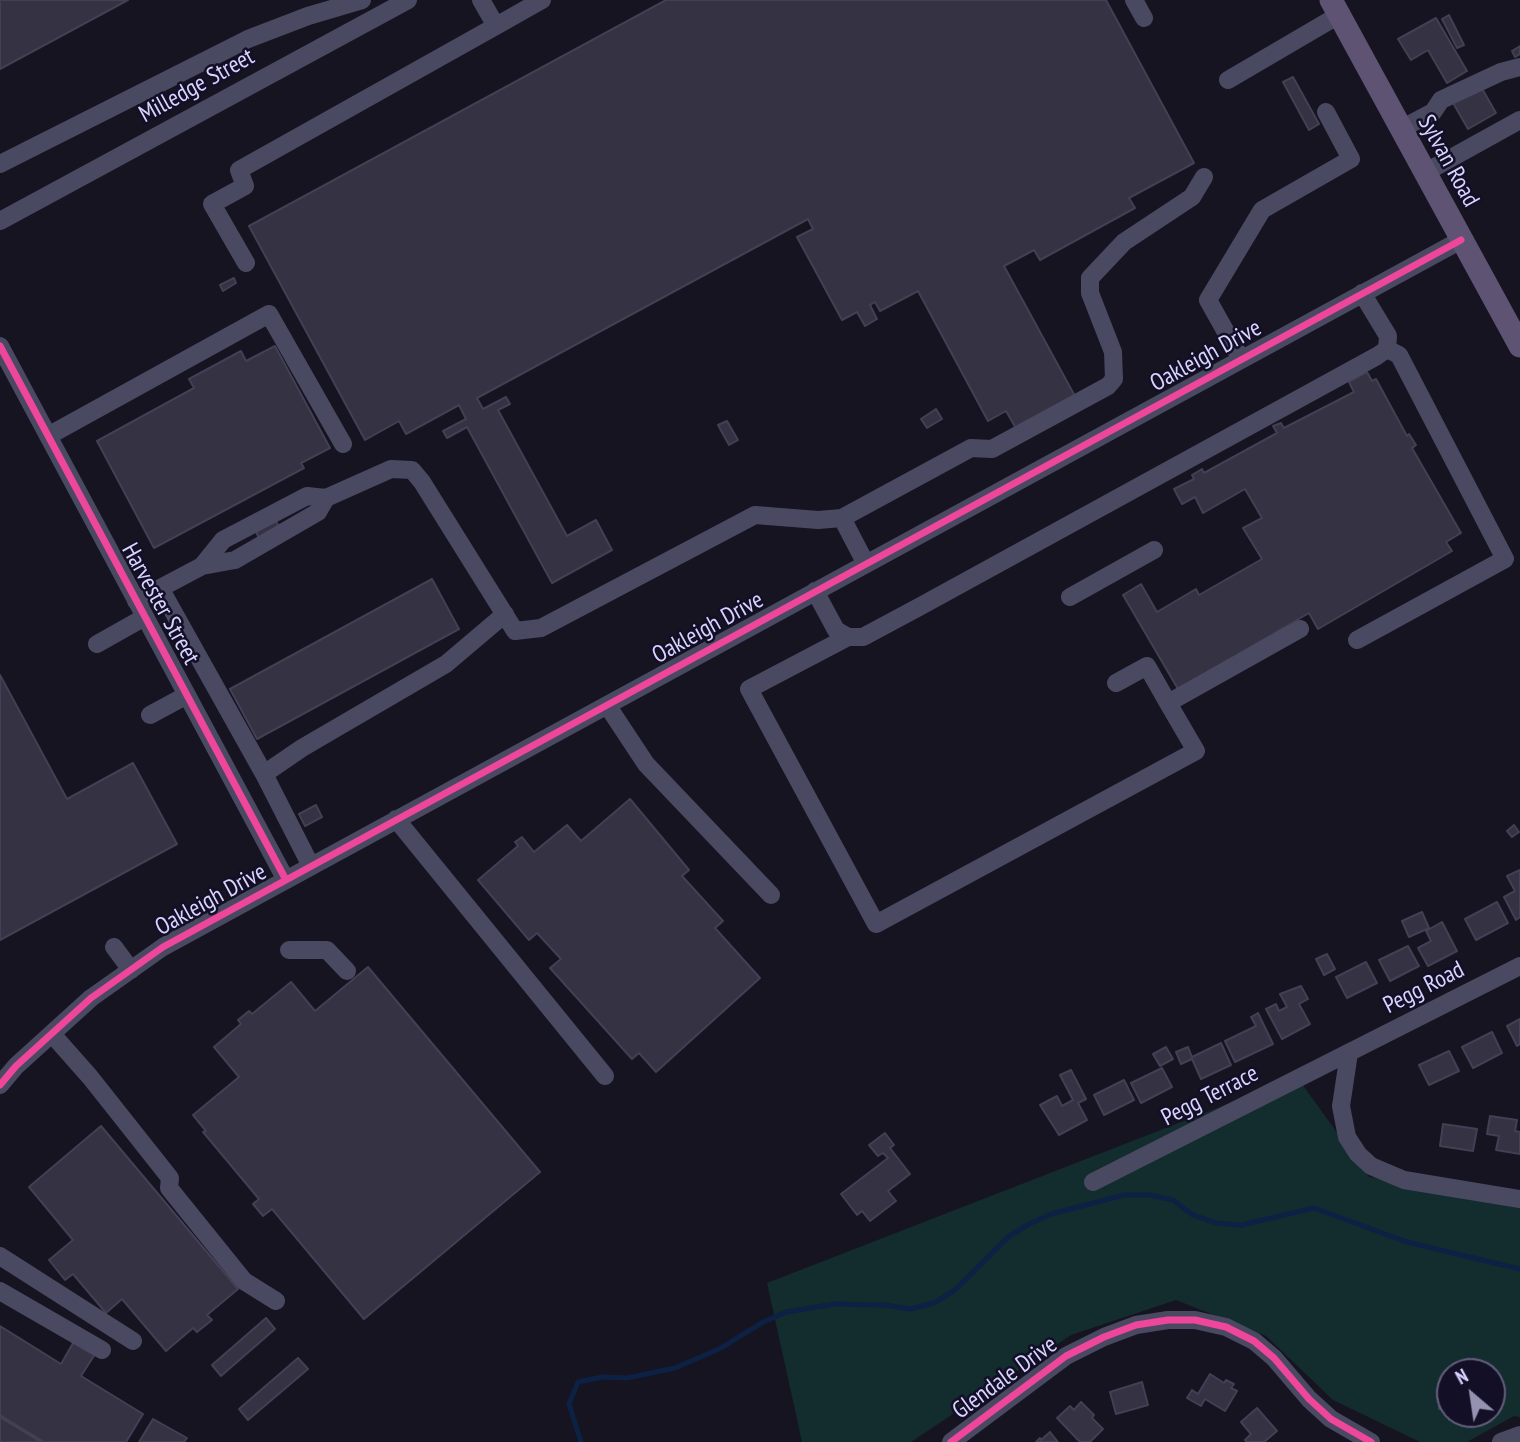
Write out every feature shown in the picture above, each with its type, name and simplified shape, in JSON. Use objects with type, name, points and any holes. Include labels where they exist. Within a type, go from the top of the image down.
[{"type":"main road","name":"Sylvan Road","points":[[1335,7],[1520,346]]},
{"type":"street","name":"Milledge Street","points":[[0,164],[248,39],[308,16],[362,0]]},
{"type":"street","name":"Milledge Street","points":[[5,219],[408,0]]},
{"type":"street","points":[[481,0],[496,26]]},
{"type":"street","points":[[247,263],[212,204],[245,186],[239,170],[542,0]]},
{"type":"street","points":[[1134,0],[1144,18]]},
{"type":"street","points":[[1228,80],[1335,7]]},
{"type":"street","points":[[1401,130],[1433,112],[1441,100],[1501,72],[1520,67]]},
{"type":"street","points":[[1241,359],[1208,300],[1262,210],[1351,159],[1326,112]]},
{"type":"street","points":[[1426,172],[1520,120]]},
{"type":"street","points":[[136,601],[202,566],[223,540],[307,496],[326,498],[391,469],[412,470],[422,482],[515,631],[541,628],[755,515],[818,520],[842,518],[971,447],[992,449],[1108,386],[1114,379],[1113,352],[1090,293],[1090,278],[1124,242],[1192,197],[1204,177]]},
{"type":"street","name":"Oakleigh Drive","points":[[0,1085],[16,1066],[91,998],[163,947],[1461,240]]},
{"type":"street","points":[[1362,293],[1388,336],[1387,349]]},
{"type":"street","points":[[48,436],[270,314],[343,444]]},
{"type":"street","name":"Harvester Street","points":[[0,346],[286,880]]},
{"type":"street","points":[[815,592],[836,631],[848,637],[863,637],[1387,349]]},
{"type":"street","points":[[1357,640],[1506,559],[1399,355],[1387,349]]},
{"type":"street","points":[[842,518],[866,564]]},
{"type":"street","points":[[1070,597],[1154,550]]},
{"type":"street","points":[[160,588],[264,774],[311,866]]},
{"type":"street","points":[[264,774],[302,748],[446,664],[505,614]]},
{"type":"street","points":[[97,644],[145,617]]},
{"type":"street","points":[[1168,703],[1300,629]]},
{"type":"street","points":[[848,637],[749,689],[876,924],[1196,751],[1147,666],[1116,683]]},
{"type":"street","points":[[150,715],[187,695]]},
{"type":"street","points":[[607,705],[646,764],[771,895]]},
{"type":"street","points":[[396,819],[604,1076]]},
{"type":"street","points":[[114,947],[131,970]]},
{"type":"street","points":[[289,950],[327,950],[347,971]]},
{"type":"street","name":"Pegg Road","points":[[1349,1053],[1520,966]]},
{"type":"street","points":[[52,1034],[90,1077],[170,1178],[169,1188],[244,1281],[276,1301]]},
{"type":"street","points":[[1349,1053],[1341,1106],[1347,1137],[1358,1154],[1371,1166],[1404,1180],[1520,1199]]},
{"type":"street","name":"Pegg Terrace","points":[[1093,1182],[1349,1053]]},
{"type":"street","points":[[0,1256],[133,1341]]},
{"type":"street","points":[[0,1291],[102,1350]]},
{"type":"street","name":"Glendale Drive","points":[[951,1442],[1066,1356],[1104,1337],[1136,1325],[1168,1320],[1195,1320],[1226,1327],[1254,1341],[1275,1358],[1308,1399],[1331,1419],[1371,1442]]},
{"type":"street","points":[[1501,1442],[1520,1435]]},
{"type":"green space","points":[[1297,1077],[1369,1177],[1520,1199],[1520,1417],[1514,1416],[1506,1420],[1506,1358],[1436,1358],[1436,1428],[1492,1428],[1467,1442],[1420,1442],[1333,1400],[1266,1336],[1176,1300],[1071,1335],[911,1442],[802,1442],[767,1283]]},
{"type":"building","points":[[0,0],[128,0],[0,69]]},
{"type":"building","points":[[666,0],[1106,0],[1194,163],[1129,198],[1135,208],[1040,260],[1034,250],[1004,266],[1076,398],[1017,430],[1006,411],[988,421],[918,291],[880,311],[875,302],[870,305],[877,319],[865,326],[857,312],[842,320],[797,237],[813,229],[808,219],[477,398],[483,409],[506,397],[510,404],[498,410],[567,536],[596,520],[612,550],[552,583],[467,427],[447,438],[443,431],[466,419],[459,405],[406,434],[399,421],[365,440],[249,226]]},
{"type":"building","points":[[1449,15],[1464,45],[1457,48],[1442,19]]},
{"type":"building","points":[[1436,18],[1467,71],[1447,83],[1428,50],[1411,60],[1398,39]]},
{"type":"building","points":[[1520,46],[1520,54],[1515,57],[1512,51]]},
{"type":"building","points":[[1293,77],[1319,124],[1309,130],[1283,82]]},
{"type":"building","points":[[1480,85],[1496,113],[1468,129],[1452,101]]},
{"type":"building","points":[[234,278],[236,283],[223,291],[220,285]]},
{"type":"building","points":[[275,346],[330,448],[301,463],[304,468],[154,548],[97,441],[194,388],[189,379],[241,351],[246,361]]},
{"type":"building","points":[[1367,372],[1372,381],[1376,379],[1407,436],[1409,434],[1416,445],[1412,448],[1461,533],[1446,542],[1452,551],[1318,629],[1309,613],[1178,689],[1123,595],[1141,584],[1157,612],[1196,589],[1199,595],[1262,559],[1243,528],[1262,518],[1245,489],[1203,513],[1195,497],[1182,504],[1174,489],[1194,479],[1192,475],[1202,469],[1204,473],[1277,433],[1273,426],[1281,423],[1284,428],[1354,392],[1349,382]]},
{"type":"building","points":[[936,409],[942,419],[927,428],[921,419]]},
{"type":"building","points":[[727,421],[738,440],[729,445],[718,425]]},
{"type":"building","points":[[275,519],[280,529],[260,540],[255,530]]},
{"type":"building","points":[[432,579],[459,629],[257,739],[230,689]]},
{"type":"building","points":[[0,675],[67,799],[133,763],[177,844],[0,940]]},
{"type":"building","points":[[630,799],[689,870],[682,876],[723,921],[715,928],[760,978],[656,1072],[639,1053],[632,1059],[550,968],[561,959],[537,933],[529,940],[478,880],[518,846],[515,842],[522,837],[534,852],[567,825],[581,841]]},
{"type":"building","points":[[316,805],[322,817],[305,826],[299,814]]},
{"type":"building","points":[[1514,825],[1519,832],[1512,837],[1507,831]]},
{"type":"building","points":[[1520,870],[1520,917],[1516,920],[1504,897],[1515,891],[1507,876]]},
{"type":"building","points":[[1497,902],[1508,923],[1476,940],[1465,919]]},
{"type":"building","points":[[1422,912],[1429,928],[1409,937],[1402,921]]},
{"type":"building","points":[[1442,922],[1457,951],[1428,966],[1418,948],[1431,941],[1426,931]]},
{"type":"building","points":[[1408,946],[1419,966],[1390,981],[1379,960]]},
{"type":"building","points":[[1327,954],[1335,969],[1324,975],[1316,959]]},
{"type":"building","points":[[1366,962],[1377,983],[1347,998],[1336,977]]},
{"type":"building","points":[[368,967],[540,1172],[364,1319],[272,1209],[263,1216],[253,1204],[259,1199],[203,1132],[206,1131],[193,1115],[239,1077],[214,1047],[241,1024],[238,1020],[249,1011],[252,1014],[291,982],[315,1011]]},
{"type":"building","points":[[1301,986],[1308,999],[1299,1004],[1310,1024],[1282,1039],[1266,1009],[1276,1004],[1279,1011],[1287,1007],[1280,994]]},
{"type":"building","points":[[1258,1013],[1273,1044],[1235,1062],[1225,1041],[1256,1026],[1251,1017]]},
{"type":"building","points":[[1520,1019],[1520,1044],[1517,1046],[1507,1026]]},
{"type":"building","points":[[1492,1032],[1502,1053],[1473,1068],[1462,1047]]},
{"type":"building","points":[[1221,1043],[1231,1065],[1201,1079],[1192,1059],[1181,1064],[1176,1052],[1188,1047],[1192,1057]]},
{"type":"building","points":[[1166,1047],[1173,1059],[1160,1066],[1153,1054]]},
{"type":"building","points":[[1449,1051],[1459,1071],[1429,1085],[1419,1065]]},
{"type":"building","points":[[1162,1068],[1172,1087],[1141,1103],[1131,1083]]},
{"type":"building","points":[[1071,1070],[1086,1099],[1078,1103],[1087,1120],[1059,1135],[1040,1105],[1057,1096],[1062,1106],[1073,1100],[1060,1075]]},
{"type":"building","points":[[1124,1080],[1134,1100],[1104,1115],[1094,1095]]},
{"type":"building","points":[[1490,1116],[1517,1120],[1515,1131],[1520,1132],[1520,1154],[1496,1150],[1499,1136],[1487,1134]]},
{"type":"building","points":[[1443,1124],[1477,1129],[1473,1151],[1440,1146]]},
{"type":"building","points":[[101,1126],[238,1289],[207,1315],[212,1320],[197,1332],[193,1328],[166,1351],[122,1299],[106,1313],[73,1274],[65,1280],[49,1260],[73,1240],[29,1187]]},
{"type":"building","points":[[885,1133],[894,1145],[890,1148],[910,1174],[888,1191],[896,1201],[870,1221],[862,1211],[857,1215],[841,1194],[888,1158],[883,1153],[878,1156],[869,1145]]},
{"type":"building","points":[[266,1318],[275,1329],[221,1376],[212,1365]]},
{"type":"building","points":[[0,1326],[61,1364],[76,1338],[97,1351],[81,1376],[143,1414],[126,1442],[44,1442],[0,1415]]},
{"type":"building","points":[[298,1358],[308,1369],[248,1420],[239,1409]]},
{"type":"building","points":[[1210,1374],[1224,1383],[1226,1380],[1234,1384],[1231,1388],[1237,1391],[1225,1411],[1205,1399],[1201,1406],[1187,1398],[1192,1390],[1198,1394]]},
{"type":"building","points":[[1142,1382],[1148,1405],[1116,1414],[1110,1392]]},
{"type":"building","points":[[1081,1402],[1103,1429],[1090,1442],[1080,1442],[1057,1418],[1070,1406],[1074,1410]]},
{"type":"building","points":[[1257,1408],[1277,1431],[1264,1442],[1247,1442],[1245,1440],[1251,1434],[1241,1422]]},
{"type":"building","points":[[0,1417],[41,1442],[0,1442]]},
{"type":"building","points":[[153,1419],[187,1438],[184,1442],[139,1442]]},
{"type":"building","points":[[1050,1432],[1058,1442],[1036,1442],[1040,1438],[1041,1440]]},
{"type":"waterway","points":[[581,1442],[569,1404],[578,1382],[602,1377],[627,1378],[675,1368],[721,1348],[763,1322],[786,1312],[835,1304],[885,1305],[910,1309],[934,1303],[955,1290],[1008,1237],[1029,1224],[1051,1214],[1124,1195],[1149,1195],[1173,1200],[1193,1215],[1216,1223],[1241,1225],[1314,1208],[1407,1242],[1520,1269]]},
{"type":"cycle path","points":[[0,1085],[16,1066],[91,998],[163,947],[1461,240]]},
{"type":"cycle path","points":[[0,346],[286,880]]},
{"type":"cycle path","points":[[951,1442],[1066,1356],[1136,1325],[1168,1320],[1195,1320],[1226,1327],[1254,1341],[1274,1358],[1309,1399],[1331,1419],[1371,1442]]}]
